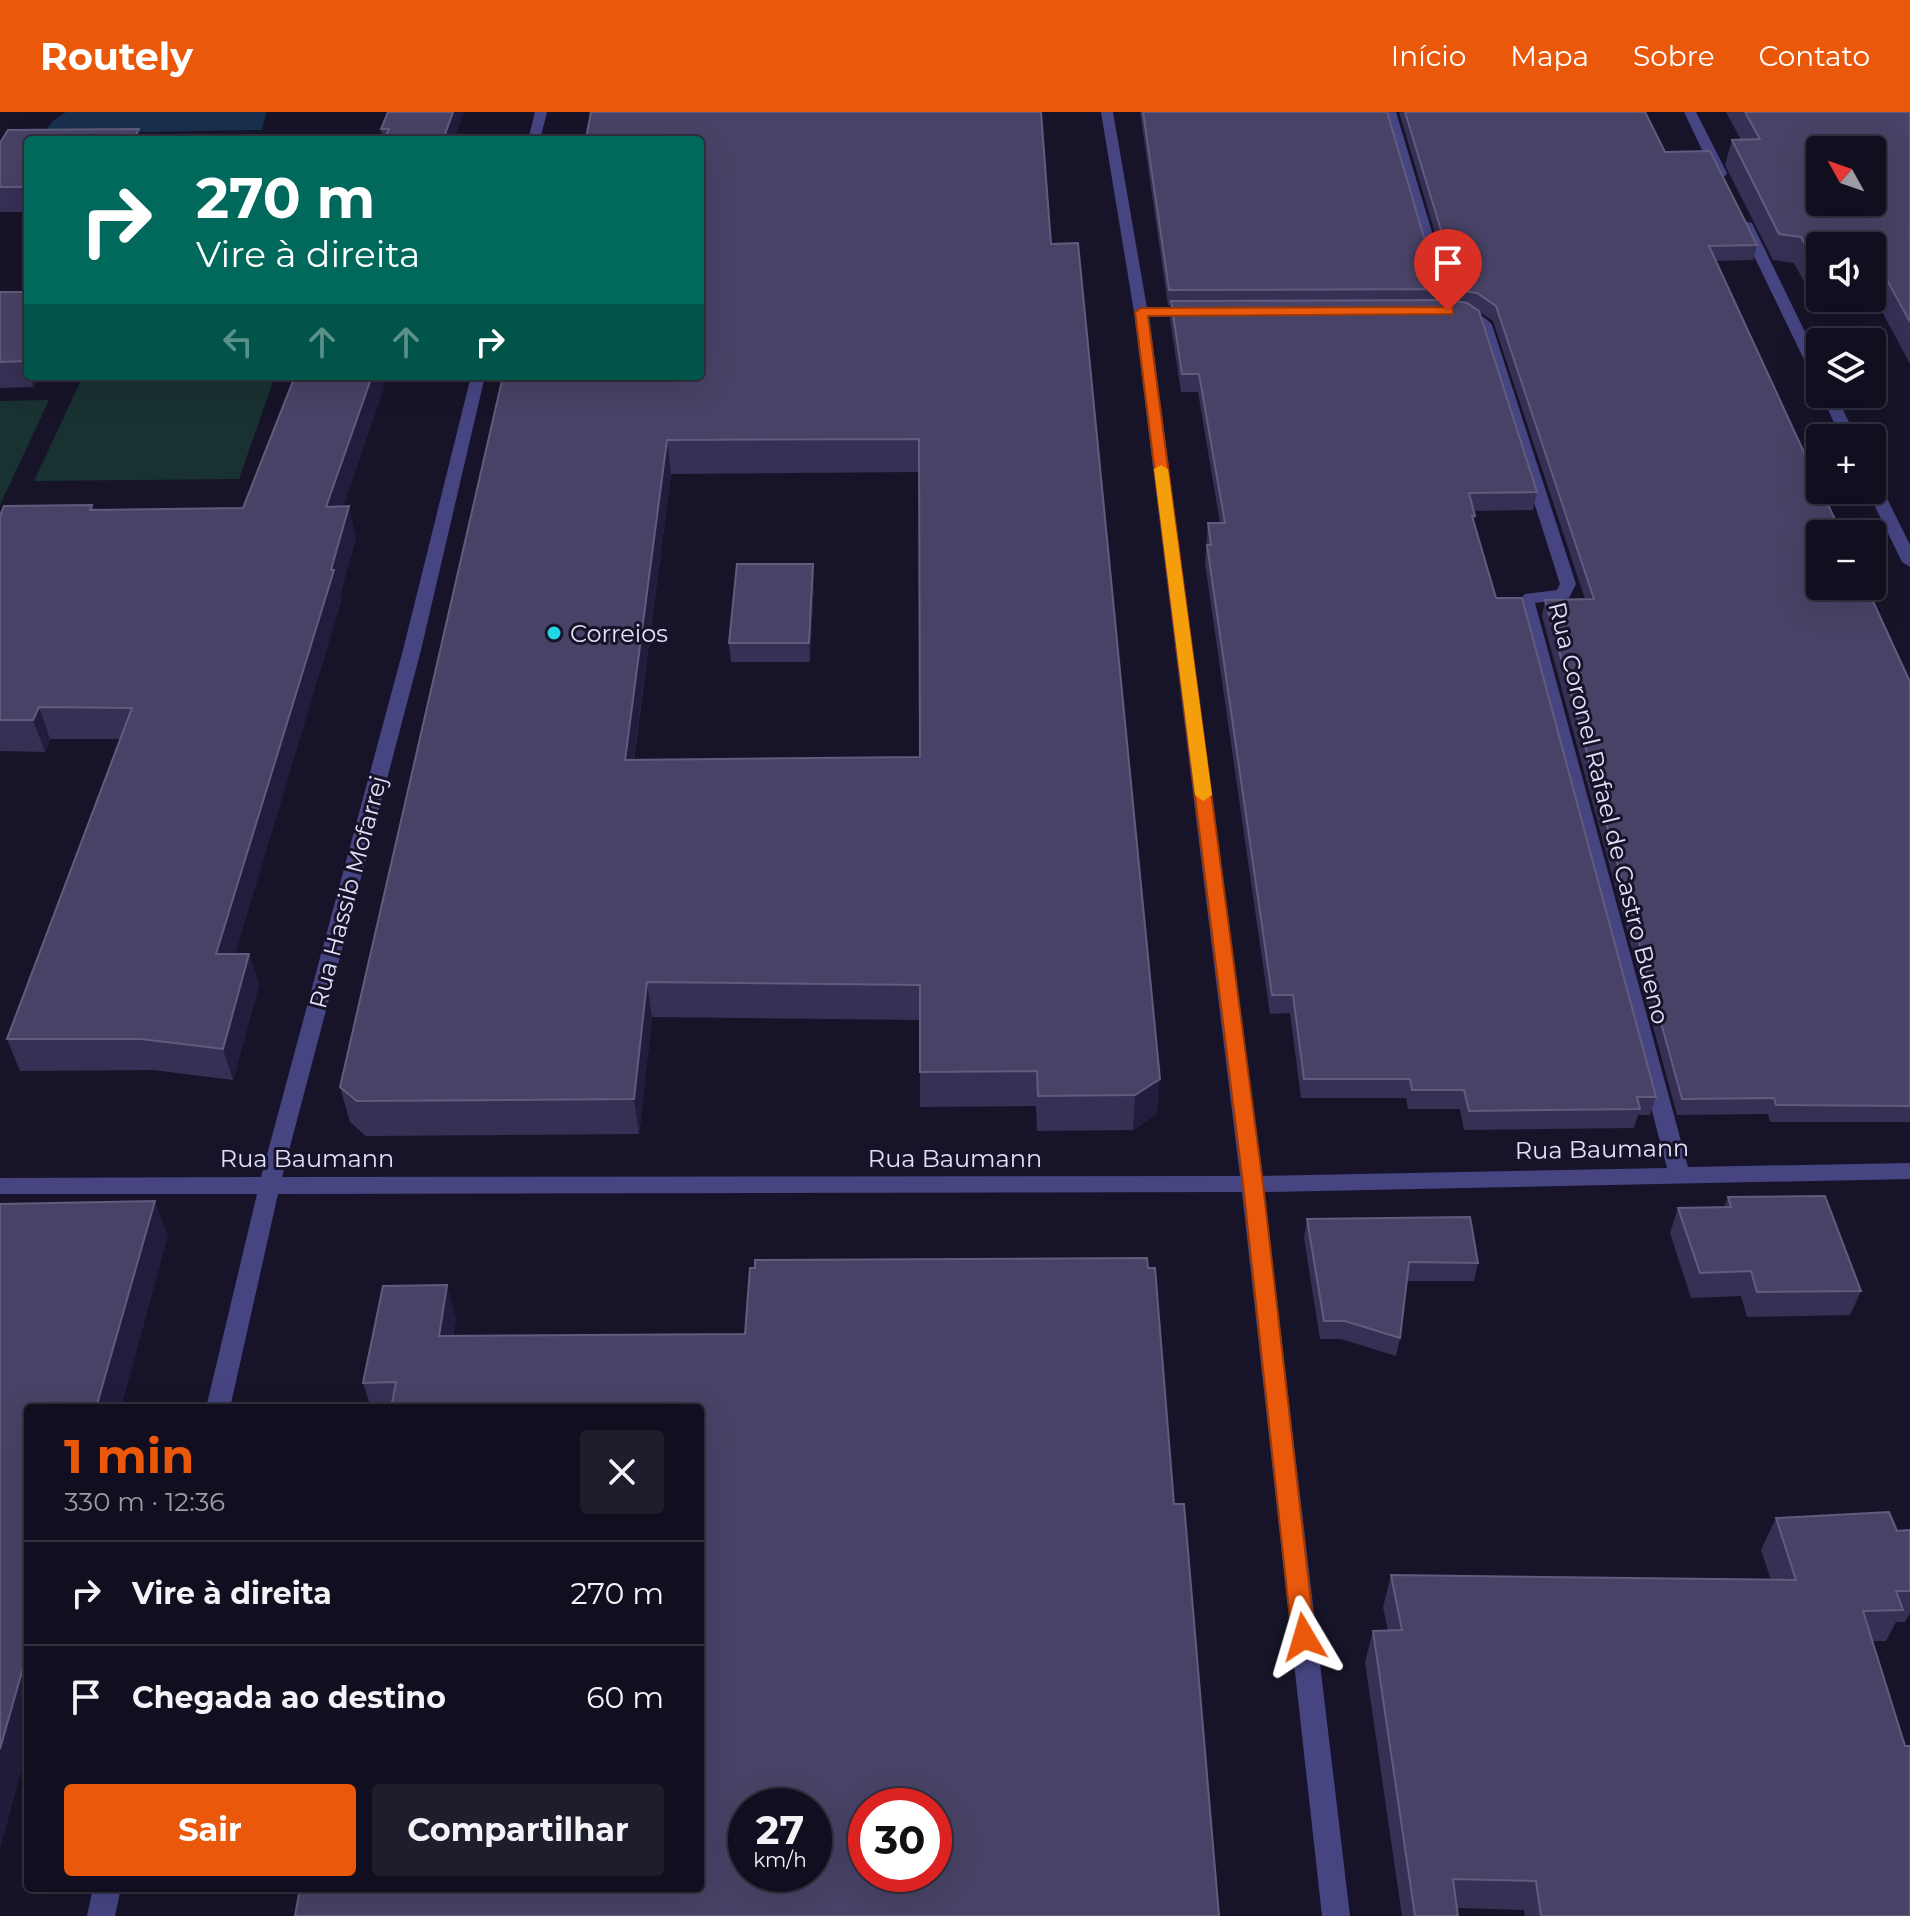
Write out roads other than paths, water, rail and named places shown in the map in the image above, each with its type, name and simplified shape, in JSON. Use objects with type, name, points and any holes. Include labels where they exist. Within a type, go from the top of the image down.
[{"type":"street","points":[[535,136],[541,112]]},
{"type":"street","points":[[1107,112],[1141,312],[1253,1184],[1336,1916]]},
{"type":"street","points":[[1390,112],[1443,292]]},
{"type":"street","points":[[1690,112],[1724,181]]},
{"type":"street","points":[[1737,208],[1806,349]]},
{"type":"street","name":"Rua Coronel Rafael de Castro Bueno","points":[[1433,311],[1469,314],[1485,325],[1568,584],[1563,594],[1531,598],[1526,602],[1679,1173]]},
{"type":"street","points":[[1141,312],[1218,312]]},
{"type":"street","name":"Rua Hassib Mofarrej","points":[[219,1404],[270,1184],[412,650],[477,380]]},
{"type":"street","points":[[1882,504],[1910,562]]},
{"type":"street","name":"Rua Baumann","points":[[0,1186],[1253,1184],[1679,1173],[1910,1171]]},
{"type":"street","points":[[101,1916],[106,1892]]},
{"type":"water","points":[[66,112],[266,114],[262,130],[43,134],[53,121]]},
{"type":"place","name":"Correios","points":[[554,633]]}]
